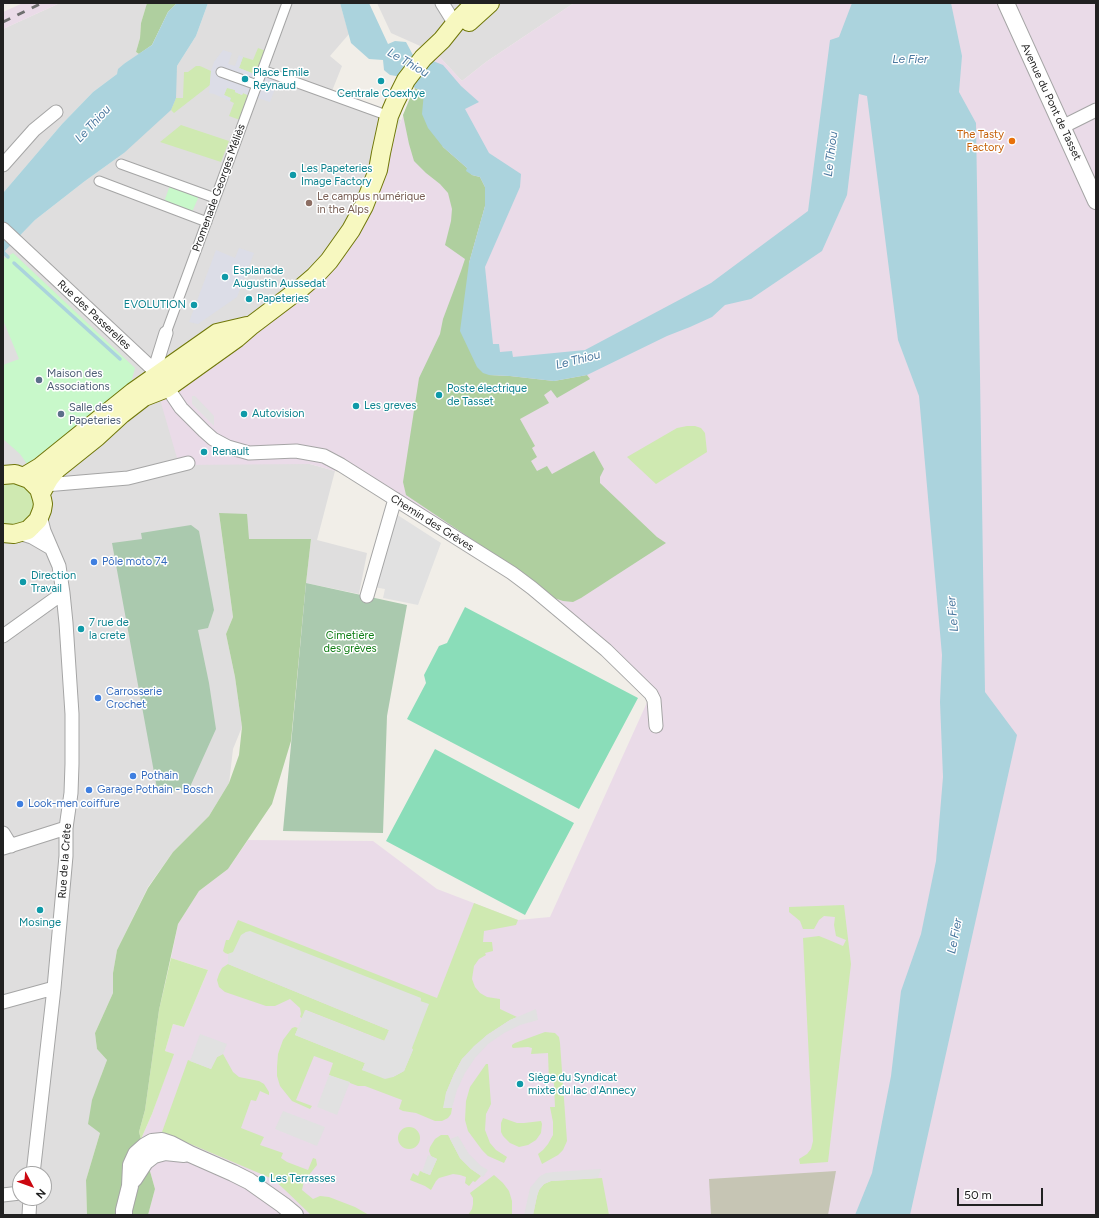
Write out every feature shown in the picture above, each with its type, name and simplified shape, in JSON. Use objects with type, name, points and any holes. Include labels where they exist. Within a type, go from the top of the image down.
[{"type":"main road","points":[[11,533],[28,530],[32,527],[40,515],[43,504],[43,489],[57,469],[97,437],[122,414],[217,334],[252,325],[315,276],[338,249],[351,230],[364,206],[376,177],[389,116],[406,80],[416,66],[455,24],[484,4]]},
{"type":"main road","points":[[436,46],[458,31],[484,4]]},
{"type":"main road","points":[[10,474],[40,467],[133,392],[162,381]]},
{"type":"main road","points":[[10,474],[33,481],[43,489]]},
{"type":"street","name":"Promenade Georges Méliès","points":[[162,381],[157,362],[166,332],[287,3]]},
{"type":"street","points":[[442,3],[455,24]]},
{"type":"street","name":"Avenue du Pont de Tasset","points":[[1006,3],[1096,201]]},
{"type":"street","points":[[262,70],[389,116]]},
{"type":"street","points":[[221,72],[257,85]]},
{"type":"street","points":[[1062,127],[1096,110]]},
{"type":"street","points":[[3,165],[34,130],[56,112]]},
{"type":"street","points":[[121,164],[215,198]]},
{"type":"street","points":[[99,181],[206,222]]},
{"type":"street","name":"Rue des Passerelles","points":[[3,229],[162,381]]},
{"type":"street","name":"Chemin des Grèves","points":[[162,381],[181,408],[213,439],[228,447],[250,452],[296,451],[324,456],[338,463],[520,578],[606,650],[651,694],[654,700],[656,726]]},
{"type":"street","points":[[43,489],[128,478],[188,464]]},
{"type":"street","points":[[367,596],[395,499]]},
{"type":"street","name":"Rue de la Crête","points":[[34,1166],[54,988],[66,856],[66,828],[71,793],[72,740],[69,659],[63,593],[59,566],[44,531],[40,515]]},
{"type":"street","points":[[11,533],[32,538],[51,548]]},
{"type":"street","points":[[3,636],[63,593]]},
{"type":"street","points":[[3,833],[7,847],[66,828]]},
{"type":"street","points":[[3,1002],[54,988]]},
{"type":"street","points":[[124,1215],[130,1186],[131,1165],[136,1154],[152,1142],[162,1141],[249,1181],[294,1215]]},
{"type":"shaded area","points":[[23,3],[60,3],[3,29],[3,12]]},
{"type":"shaded area","points":[[60,3],[147,3],[141,23],[140,38],[136,52],[139,54],[125,63],[117,74],[93,92],[62,124],[3,193],[3,29]]},
{"type":"shaded area","points":[[208,3],[340,3],[349,34],[330,56],[342,66],[332,91],[401,120],[366,212],[310,464],[335,471],[317,540],[367,553],[359,594],[306,583],[311,539],[249,539],[219,513],[233,617],[226,634],[235,677],[242,727],[233,749],[229,783],[209,816],[173,852],[148,887],[117,950],[113,973],[113,993],[95,1033],[97,1049],[107,1060],[101,1076],[100,1133],[86,1180],[87,1215],[3,1215],[3,253],[35,220],[124,153],[176,72],[177,66],[196,36]]},
{"type":"shaded area","points":[[377,3],[574,3],[486,62],[462,81],[436,53],[391,33]]},
{"type":"shaded area","points":[[574,3],[1096,3],[1096,1215],[148,1215],[155,1189],[141,1139],[152,1114],[173,1054],[165,1051],[173,1024],[184,1027],[208,970],[171,958],[178,924],[199,891],[228,869],[248,840],[373,841],[437,889],[518,920],[550,917],[649,698],[512,573],[338,464],[335,471],[310,464],[179,465],[157,389],[244,336],[366,212],[410,98],[433,61],[436,53],[462,81],[486,62]]},
{"type":"shaded area","name":"Place Emile Reynaud","points":[[223,50],[232,53],[228,64],[235,66],[239,55],[243,57],[239,68],[257,75],[281,73],[270,102],[243,93],[242,95],[235,92],[235,90],[227,88],[224,95],[231,98],[230,101],[209,93],[211,71],[214,62]]},
{"type":"shaded area","name":"Esplanade Augustin Aussedat","points":[[239,248],[254,253],[237,297],[198,324],[189,322],[216,250],[235,258]]},
{"type":"shaded area","points":[[192,396],[195,396],[214,416],[214,426],[192,404]]},
{"type":"shaded area","points":[[396,514],[441,543],[418,605],[383,598],[385,589],[373,587]]},
{"type":"shaded area","points":[[250,931],[421,998],[420,1001],[429,1004],[404,1071],[393,1077],[385,1079],[362,1070],[365,1063],[295,1035],[305,1010],[384,1041],[389,1030],[228,964],[228,954],[233,952],[241,935]]},
{"type":"shaded area","points":[[536,1009],[538,1020],[520,1025],[504,1033],[488,1044],[475,1058],[465,1073],[457,1090],[452,1108],[443,1108],[446,1093],[454,1074],[462,1059],[474,1046],[487,1035],[510,1020]]},
{"type":"shaded area","points":[[200,1034],[227,1044],[223,1054],[217,1057],[211,1069],[190,1061]]},
{"type":"shaded area","points":[[329,1075],[350,1082],[337,1115],[317,1107]]},
{"type":"shaded area","points":[[283,1111],[325,1127],[317,1146],[275,1129]]},
{"type":"shaded area","points":[[458,1136],[469,1154],[481,1166],[488,1170],[483,1177],[471,1169],[460,1158],[450,1139]]},
{"type":"shaded area","points":[[428,1155],[437,1159],[430,1175],[422,1172]]},
{"type":"shaded area","points":[[601,1169],[598,1178],[551,1181],[544,1184],[539,1190],[533,1215],[524,1215],[530,1188],[540,1176],[546,1173],[554,1172]]},
{"type":"shaded area","points":[[836,1171],[828,1215],[711,1215],[709,1179]]},
{"type":"green space","points":[[147,3],[177,3],[168,12],[152,45],[139,54],[136,52],[140,38],[141,23]]},
{"type":"green space","points":[[258,48],[266,51],[264,52],[260,62],[262,63],[257,75],[239,68],[243,57],[253,60]]},
{"type":"green space","points":[[196,66],[200,66],[211,71],[210,85],[174,113],[171,110],[176,98],[183,98],[184,72],[188,72]]},
{"type":"green space","points":[[227,87],[242,95],[243,93],[249,96],[240,120],[229,116],[234,103],[230,101],[230,98],[224,95]]},
{"type":"green space","points":[[415,88],[424,92],[424,96],[443,147],[467,168],[472,175],[480,177],[485,187],[485,206],[469,263],[489,375],[554,381],[587,375],[590,379],[557,398],[551,390],[544,395],[549,403],[520,419],[535,446],[532,448],[537,457],[531,461],[537,471],[547,466],[552,474],[594,451],[604,469],[600,477],[600,483],[657,537],[666,543],[573,602],[563,601],[551,597],[519,571],[406,495],[403,482],[419,378],[440,334],[443,319],[465,259],[445,245],[451,221],[452,209],[448,193],[414,161],[409,144],[403,115]]},
{"type":"green space","points":[[181,125],[229,141],[221,162],[160,142]]},
{"type":"green space","points":[[170,185],[199,196],[192,212],[164,202]]},
{"type":"green space","points":[[13,253],[135,368],[131,383],[76,428],[27,464],[20,454],[3,439],[3,365],[19,359],[3,320],[3,259]]},
{"type":"green space","points":[[687,426],[701,428],[705,433],[707,452],[656,484],[627,457],[677,428]]},
{"type":"green space","points":[[10,481],[30,488],[36,509],[22,525],[3,525],[3,483]]},
{"type":"green space","points":[[219,513],[247,514],[249,539],[311,539],[291,741],[272,804],[228,869],[199,891],[178,924],[159,1010],[145,1110],[139,1132],[155,1189],[148,1215],[87,1215],[86,1180],[100,1133],[88,1124],[92,1100],[107,1060],[97,1049],[95,1033],[113,993],[113,973],[117,950],[148,888],[173,852],[209,816],[229,783],[239,755],[242,727],[235,677],[226,634],[233,617]]},
{"type":"green space","points":[[191,525],[199,531],[214,610],[208,628],[198,630],[209,683],[216,729],[189,789],[158,794],[112,543],[142,539],[141,533]]},
{"type":"green space","name":"Cimetière des grèves","points":[[306,583],[407,605],[387,716],[383,833],[283,831]]},
{"type":"green space","points":[[465,607],[638,698],[579,809],[407,719],[426,683],[424,675],[439,646],[447,643]]},
{"type":"green space","points":[[435,749],[574,823],[525,915],[386,841]]},
{"type":"green space","points":[[474,903],[518,920],[516,925],[484,931],[483,942],[492,942],[493,951],[485,953],[486,955],[479,959],[474,966],[472,979],[475,987],[480,993],[487,997],[500,999],[500,1009],[517,1017],[487,1035],[462,1059],[446,1093],[444,1108],[452,1108],[451,1114],[448,1118],[442,1121],[435,1121],[416,1113],[403,1111],[399,1109],[402,1100],[365,1086],[358,1086],[329,1075],[333,1063],[314,1056],[296,1100],[312,1106],[310,1109],[292,1101],[280,1086],[277,1076],[277,1067],[278,1054],[283,1040],[292,1028],[298,1028],[295,1035],[365,1063],[362,1070],[393,1077],[404,1071],[413,1049],[411,1049],[421,999],[250,932],[246,932],[233,953],[225,953],[223,951],[226,940],[229,940],[238,920],[437,998]]},
{"type":"green space","points":[[844,905],[851,964],[828,1162],[800,1164],[799,1159],[807,1154],[811,1149],[813,1141],[803,938],[819,936],[843,946],[846,940],[836,936],[834,925],[835,917],[824,916],[819,920],[814,929],[803,929],[800,921],[789,912],[789,907]]},
{"type":"green space","points":[[171,958],[208,970],[184,1027],[173,1024],[165,1051],[174,1054],[152,1114],[141,1139],[139,1132],[145,1110],[159,1010]]},
{"type":"green space","points":[[228,964],[389,1030],[385,1041],[306,1010],[302,1018],[300,1017],[300,1008],[290,999],[275,1006],[266,1006],[225,992],[219,987],[217,980],[222,968]]},
{"type":"green space","points":[[545,1032],[555,1033],[559,1037],[567,1141],[563,1150],[558,1155],[542,1164],[538,1154],[548,1144],[553,1135],[553,1122],[550,1107],[555,1107],[554,1083],[549,1082],[548,1053],[531,1054],[532,1048],[513,1048],[512,1045]]},
{"type":"green space","points":[[223,1054],[233,1072],[239,1077],[259,1081],[264,1084],[269,1092],[269,1095],[260,1091],[256,1101],[251,1100],[241,1128],[264,1137],[260,1145],[283,1153],[281,1158],[287,1162],[308,1170],[313,1158],[316,1159],[317,1165],[304,1181],[302,1190],[313,1199],[320,1196],[329,1197],[355,1207],[369,1215],[311,1215],[273,1179],[162,1132],[188,1060],[211,1069],[217,1057]]},
{"type":"green space","points":[[486,1064],[488,1064],[491,1104],[486,1114],[485,1130],[490,1143],[496,1150],[507,1157],[504,1163],[488,1156],[482,1150],[468,1131],[465,1120],[466,1101],[470,1087]]},
{"type":"green space","points":[[503,1118],[517,1123],[541,1121],[541,1133],[536,1140],[528,1145],[519,1147],[510,1143],[503,1136],[501,1132],[501,1123]]},
{"type":"green space","points":[[405,1127],[413,1127],[420,1134],[420,1142],[413,1149],[405,1149],[398,1142],[398,1134]]},
{"type":"green space","points":[[441,1135],[448,1135],[460,1158],[481,1176],[475,1182],[473,1181],[469,1186],[465,1183],[466,1177],[453,1174],[439,1178],[431,1190],[410,1180],[413,1173],[418,1176],[420,1171],[430,1175],[437,1159],[431,1156],[429,1151],[430,1147],[435,1139]]},
{"type":"green space","points":[[494,1175],[509,1191],[512,1201],[512,1215],[468,1215],[473,1204],[473,1198],[470,1193]]},
{"type":"green space","points":[[602,1178],[609,1215],[533,1215],[539,1190],[544,1184],[551,1181]]},
{"type":"water","name":"Le Thiou","points":[[177,3],[208,3],[196,36],[177,66],[176,98],[171,110],[124,153],[35,220],[3,253],[3,193],[62,124],[93,92],[117,74],[118,69],[125,63],[152,45],[168,12]]},
{"type":"water","name":"Le Fier","points":[[340,3],[369,3],[388,44],[395,41],[406,42],[414,57],[443,65],[461,86],[479,102],[465,109],[489,153],[521,174],[520,187],[485,267],[493,344],[499,344],[500,352],[512,351],[513,357],[585,350],[711,283],[808,211],[830,40],[839,37],[852,3],[951,3],[962,56],[959,92],[976,123],[985,692],[1017,735],[910,1215],[855,1215],[872,1173],[891,1076],[901,991],[921,934],[936,861],[943,777],[940,702],[942,655],[919,396],[898,340],[867,96],[859,94],[847,195],[822,251],[751,299],[725,305],[712,317],[667,336],[587,375],[554,381],[489,375],[483,373],[477,367],[460,331],[469,263],[485,206],[485,187],[480,177],[472,175],[466,171],[467,168],[443,147],[428,128],[422,114],[424,92],[415,88],[402,77],[390,75],[384,70],[383,60],[369,59],[351,43]]},
{"type":"waterway","points":[[3,252],[8,257]]},
{"type":"waterway","points":[[14,263],[120,359]]},
{"type":"railway","points":[[3,22],[42,3]]},
{"type":"place","name":"Place Emile Reynaud","points":[[245,79]]},
{"type":"place","name":"Centrale Coexhye","points":[[381,81]]},
{"type":"place","name":"The Tasty Factory","points":[[1012,141]]},
{"type":"place","name":"Les Papeteries Image Factory","points":[[293,175]]},
{"type":"place","name":"Le campus numérique in the Alps","points":[[309,203]]},
{"type":"place","name":"Esplanade Augustin Aussedat","points":[[225,277]]},
{"type":"place","name":"Papeteries","points":[[249,299]]},
{"type":"place","name":"EVOLUTION","points":[[194,305]]},
{"type":"place","name":"Maison des Associations","points":[[39,380]]},
{"type":"place","name":"Poste électrique de Tasset","points":[[439,395]]},
{"type":"place","name":"Les greves","points":[[356,406]]},
{"type":"place","name":"Salle des Papeteries","points":[[61,414]]},
{"type":"place","name":"Autovision","points":[[244,414]]},
{"type":"place","name":"Renault","points":[[204,452]]},
{"type":"place","name":"Pôle moto 74","points":[[94,562]]},
{"type":"place","name":"Direction Travail","points":[[23,582]]},
{"type":"place","name":"7 rue de la crete","points":[[81,629]]},
{"type":"place","name":"Carrosserie Crochet","points":[[98,698]]},
{"type":"place","name":"Pothain","points":[[133,776]]},
{"type":"place","name":"Garage Pothain - Bosch","points":[[89,790]]},
{"type":"place","name":"Look-men coiffure","points":[[20,804]]},
{"type":"place","name":"Mosinge","points":[[40,910]]},
{"type":"place","name":"Siège du Syndicat mixte du lac d'Annecy","points":[[520,1084]]},
{"type":"place","name":"Les Terrasses","points":[[262,1179]]}]
